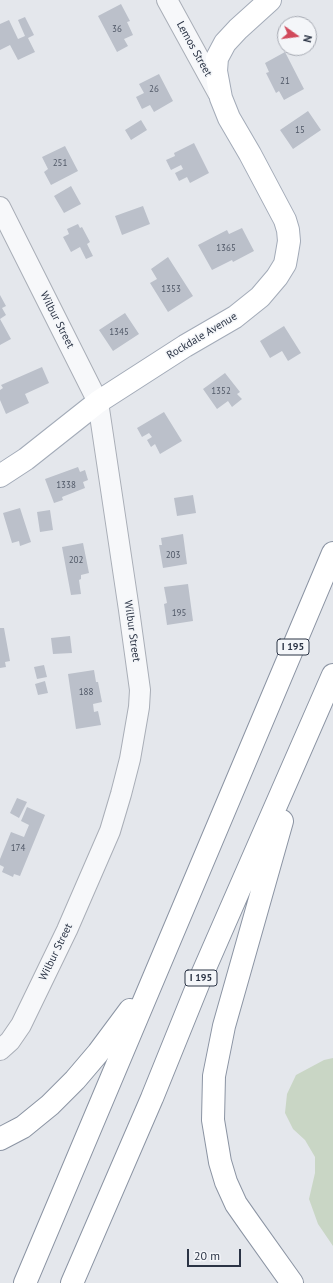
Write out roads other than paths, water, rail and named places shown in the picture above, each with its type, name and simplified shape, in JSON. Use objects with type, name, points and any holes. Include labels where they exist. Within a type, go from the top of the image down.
[{"type":"main road","name":"Rockdale Avenue","points":[[0,476],[26,459],[98,402],[185,346],[235,317],[268,289],[285,264],[289,241],[285,220],[229,118],[221,98],[216,71],[217,58],[225,42],[270,0]]},
{"type":"main road","name":"I 195","points":[[25,1283],[333,553]]},
{"type":"main road","name":"I 195","points":[[72,1283],[152,1098],[201,977],[333,675]]},
{"type":"main road","points":[[292,1283],[236,1204],[226,1182],[216,1141],[213,1120],[213,1098],[218,1054],[224,1026],[306,739]]},
{"type":"main road","points":[[0,1139],[23,1127],[45,1110],[75,1080],[118,1028],[154,977]]},
{"type":"street","name":"Lemos Street","points":[[167,0],[221,98]]},
{"type":"street","name":"Wilbur Street","points":[[0,207],[98,402],[140,690],[138,714],[130,759],[110,830],[67,930],[21,1025],[10,1041],[0,1050]]}]
